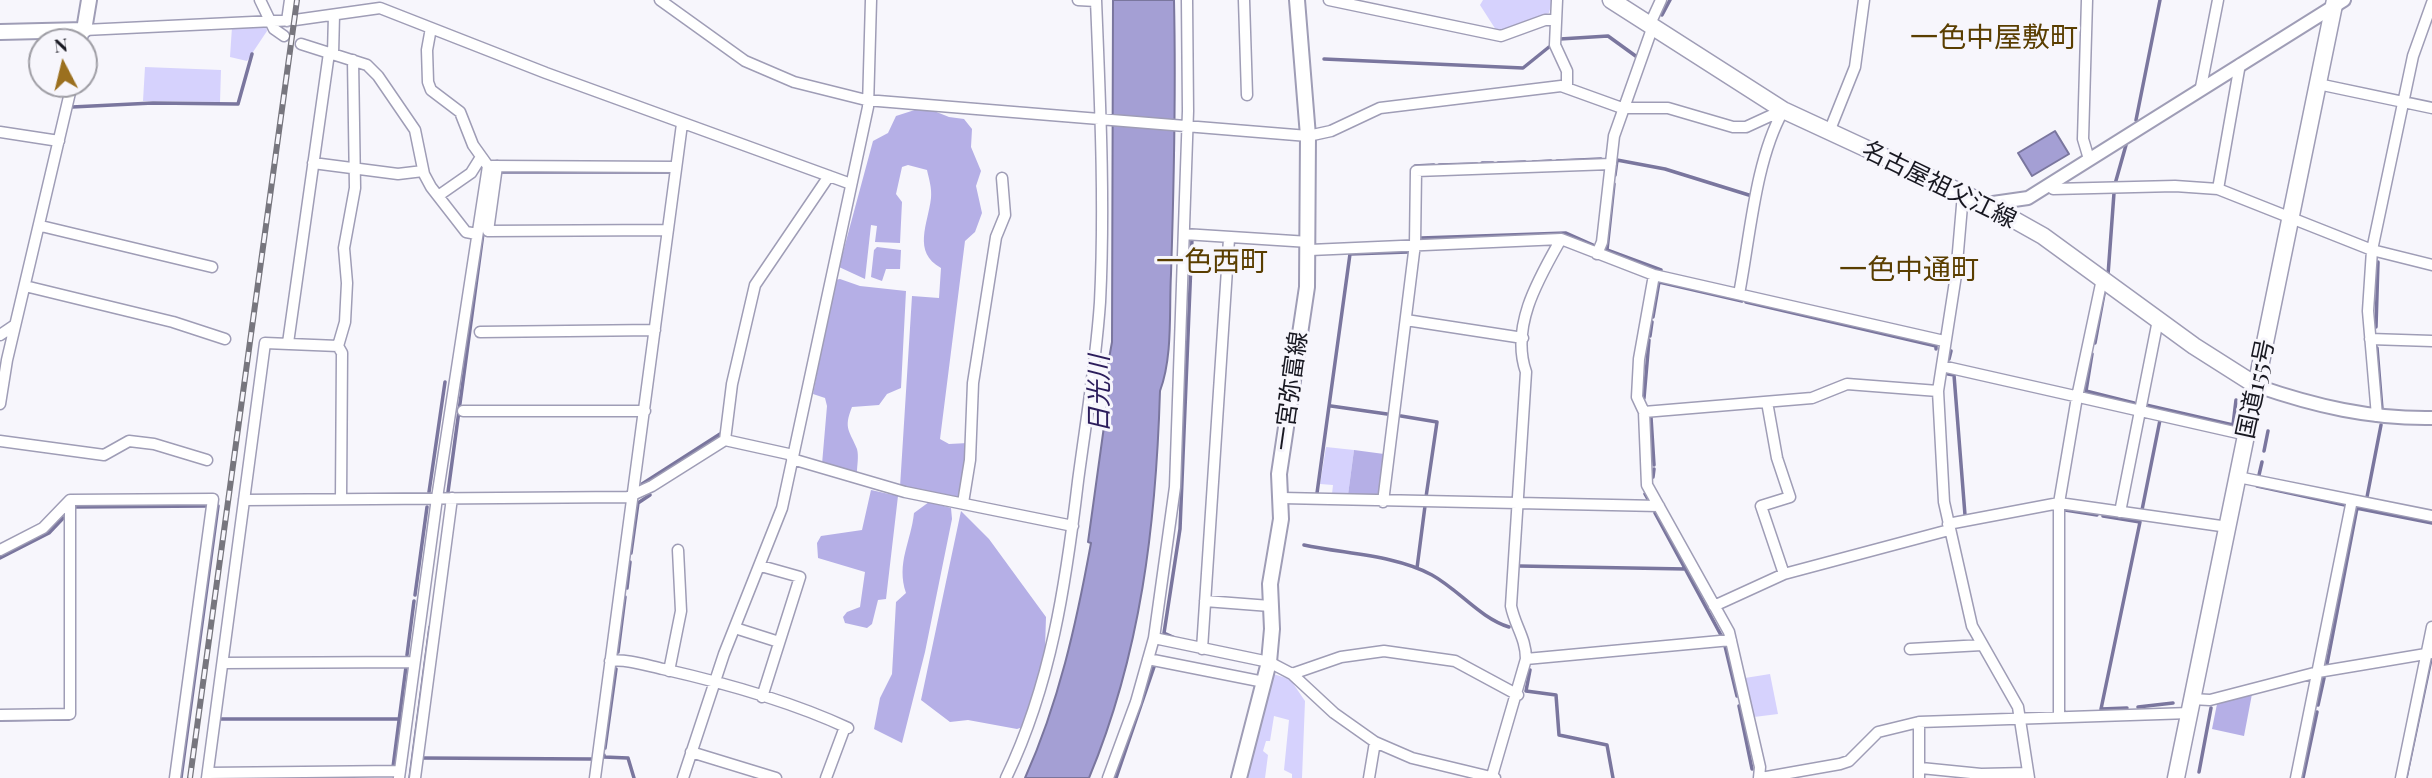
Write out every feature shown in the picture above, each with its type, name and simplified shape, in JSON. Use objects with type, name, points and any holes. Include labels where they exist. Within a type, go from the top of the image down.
[{"type":"main road","name":"一宮弥富線","points":[[1239,778],[1269,662],[1272,629],[1270,606],[1282,498],[1279,474],[1307,287],[1308,136],[1297,0]]},
{"type":"main road","name":"名古屋祖父江線","points":[[1611,0],[1783,110],[1986,204],[2043,236],[2158,320],[2257,387]]},
{"type":"main road","points":[[85,28],[93,1]]},
{"type":"main road","name":"国道155号","points":[[2180,777],[2191,706],[2318,84],[2338,2]]},
{"type":"main road","points":[[0,32],[28,33]]},
{"type":"street","points":[[260,0],[270,22],[284,36]]},
{"type":"street","points":[[287,20],[290,0]]},
{"type":"street","points":[[660,0],[745,61],[794,82],[866,100],[1308,136],[1331,131],[1380,107],[1561,86],[1622,108],[1668,108],[1733,127],[1746,127],[1783,110]]},
{"type":"street","points":[[683,778],[714,683],[782,508],[868,107],[866,100],[871,0]]},
{"type":"street","points":[[1006,778],[1037,702],[1052,650],[1073,526],[1100,303],[1104,119],[1096,0],[1078,0]]},
{"type":"street","points":[[1108,778],[1136,702],[1154,638],[1175,487],[1184,234],[1187,0]]},
{"type":"street","points":[[1244,0],[1247,95]]},
{"type":"street","points":[[1329,0],[1501,36],[1555,19]]},
{"type":"street","points":[[1557,0],[1555,45],[1567,71],[1567,88]]},
{"type":"street","points":[[1597,254],[1602,242],[1611,164],[1622,108],[1661,0]]},
{"type":"street","points":[[1829,132],[1854,67],[1864,0]]},
{"type":"street","points":[[2087,0],[2083,138],[2089,159]]},
{"type":"street","points":[[2201,87],[2218,0]]},
{"type":"street","points":[[1986,204],[2028,198],[2338,2]]},
{"type":"street","points":[[2377,416],[2368,311],[2372,250],[2413,56],[2432,3]]},
{"type":"street","points":[[98,35],[270,22],[334,15],[382,4],[432,27],[682,124],[851,184]]},
{"type":"street","points":[[288,343],[331,53],[334,15]]},
{"type":"street","points":[[432,27],[426,50],[431,90],[460,113],[489,163],[488,231],[668,230]]},
{"type":"street","points":[[301,44],[367,65],[378,76],[415,130],[424,172],[438,196],[466,232],[477,234]]},
{"type":"street","points":[[341,499],[342,353],[338,346],[345,321],[347,283],[344,248],[355,188],[353,60]]},
{"type":"street","points":[[2218,188],[2240,64]]},
{"type":"street","points":[[2318,84],[2432,108]]},
{"type":"street","points":[[0,404],[15,325],[41,226],[69,98]]},
{"type":"street","points":[[1739,295],[1764,164],[1783,110]]},
{"type":"street","points":[[595,778],[682,124]]},
{"type":"street","points":[[0,132],[59,141]]},
{"type":"street","points":[[313,163],[398,174],[424,172]]},
{"type":"street","points":[[338,346],[265,343],[207,775],[399,775],[437,498],[489,163]]},
{"type":"street","points":[[438,196],[489,163],[677,167]]},
{"type":"street","points":[[1383,502],[1415,244],[1416,170],[1611,164]]},
{"type":"street","points":[[725,440],[733,384],[755,285],[829,176]]},
{"type":"street","points":[[963,503],[970,460],[972,383],[996,237],[1005,215],[1002,178]]},
{"type":"street","points":[[2049,185],[2053,189],[2175,186],[2218,188],[2372,250],[2432,265]]},
{"type":"street","points":[[1919,722],[1920,773],[2028,776],[2018,707],[1972,626],[1948,527],[1938,391],[1956,275],[1963,194]]},
{"type":"street","points":[[41,226],[212,267]]},
{"type":"street","points":[[1184,234],[1309,246],[1561,239],[1654,275],[1944,341]]},
{"type":"street","points":[[1202,649],[1229,239]]},
{"type":"street","points":[[1154,638],[1269,662],[1292,674],[1335,713],[1375,742],[1412,758],[1467,775],[1493,777],[1526,659],[1526,641],[1515,625],[1511,606],[1526,372],[1520,357],[1534,288],[1561,239]]},
{"type":"street","points":[[1654,275],[1639,359],[1637,397],[1644,412],[1647,485],[1731,640],[1760,778],[1849,761],[1878,732],[1919,722],[2059,716],[2191,706],[2318,672],[2429,653]]},
{"type":"street","points":[[2059,716],[2059,503],[2077,397],[2102,279]]},
{"type":"street","points":[[25,286],[173,322],[225,339]]},
{"type":"street","points":[[1406,320],[1523,338]]},
{"type":"street","points":[[2120,512],[2158,320]]},
{"type":"street","points":[[0,335],[15,325]]},
{"type":"street","points":[[480,332],[655,330]]},
{"type":"street","points":[[2371,339],[2432,341]]},
{"type":"street","points":[[1942,366],[2247,435]]},
{"type":"street","points":[[1644,412],[1812,398],[1847,384],[1938,391]]},
{"type":"street","points":[[2257,387],[2305,402],[2377,416],[2432,418]]},
{"type":"street","points":[[1767,402],[1777,458],[1790,497],[1761,506],[1784,574]]},
{"type":"street","points":[[463,411],[645,411]]},
{"type":"street","points":[[0,441],[104,455],[129,440],[154,444],[207,460]]},
{"type":"street","points":[[244,500],[634,495],[725,440],[793,457],[897,490],[1073,526]]},
{"type":"street","points":[[2238,477],[2432,516]]},
{"type":"street","points":[[415,778],[452,498]]},
{"type":"street","points":[[1282,498],[1517,506],[1659,506]]},
{"type":"street","points":[[0,550],[43,528],[70,500],[212,499],[175,778]]},
{"type":"street","points":[[0,715],[70,714],[70,500]]},
{"type":"street","points":[[2296,778],[2352,500]]},
{"type":"street","points":[[1714,606],[1784,574],[1948,527],[2059,503],[2228,527]]},
{"type":"street","points":[[669,671],[681,611],[678,550]]},
{"type":"street","points":[[761,566],[800,578],[762,697]]},
{"type":"street","points":[[1205,601],[1270,606]]},
{"type":"street","points":[[2401,778],[2429,653],[2432,627]]},
{"type":"street","points":[[735,628],[779,642]]},
{"type":"street","points":[[1526,659],[1731,640]]},
{"type":"street","points":[[1910,649],[1982,645]]},
{"type":"street","points":[[1292,674],[1341,657],[1384,651],[1455,661],[1518,695]]},
{"type":"street","points":[[610,661],[621,659],[714,683],[847,727],[826,778]]},
{"type":"street","points":[[1148,659],[1264,681]]},
{"type":"street","points":[[223,663],[414,662]]},
{"type":"street","points":[[1369,778],[1375,742]]},
{"type":"street","points":[[691,752],[776,778]]},
{"type":"shaded area","points":[[1113,0],[1174,0],[1170,333],[1167,363],[1160,391],[1155,490],[1133,636],[1107,731],[1089,778],[1025,778],[1057,692],[1079,604],[1091,543],[1088,542],[1110,383],[1108,364],[1112,342]]},
{"type":"shaded area","points":[[1483,0],[1552,1],[1549,13],[1500,32],[1480,5]]},
{"type":"shaded area","points":[[266,25],[267,31],[247,61],[230,57],[232,27]]},
{"type":"shaded area","points":[[145,67],[221,70],[220,102],[143,101]]},
{"type":"shaded area","points":[[924,107],[949,117],[964,119],[972,129],[971,147],[981,171],[976,186],[982,213],[975,232],[965,241],[940,439],[949,444],[968,443],[961,500],[900,487],[912,296],[939,298],[941,268],[932,261],[924,246],[931,194],[927,170],[908,165],[902,167],[896,194],[902,202],[900,243],[875,242],[877,226],[871,225],[865,279],[839,267],[873,141],[888,133],[896,116]]},
{"type":"shaded area","points":[[2055,131],[2069,154],[2032,176],[2018,153]]},
{"type":"shaded area","points":[[877,247],[901,250],[900,269],[886,269],[882,281],[871,277],[874,250]]},
{"type":"shaded area","points":[[840,279],[860,286],[906,291],[901,388],[887,394],[879,405],[852,407],[848,425],[858,458],[857,472],[852,474],[822,464],[827,406],[825,398],[813,394],[835,280]]},
{"type":"shaded area","points":[[1326,447],[1354,450],[1348,495],[1332,494],[1333,485],[1320,484]]},
{"type":"shaded area","points":[[1354,450],[1384,454],[1380,491],[1374,497],[1348,495]]},
{"type":"shaded area","points":[[871,490],[898,496],[886,599],[878,600],[872,624],[867,628],[845,623],[843,617],[847,612],[860,607],[865,572],[818,558],[817,543],[821,536],[862,530]]},
{"type":"shaded area","points":[[929,502],[951,508],[952,519],[925,652],[902,743],[874,729],[880,698],[892,674],[896,602],[906,593],[903,562],[914,513]]},
{"type":"shaded area","points":[[961,511],[989,539],[1046,617],[1045,649],[1034,700],[1023,727],[1017,729],[968,720],[950,722],[921,700]]},
{"type":"shaded area","points":[[1273,674],[1290,679],[1305,701],[1302,778],[1292,778],[1292,774],[1284,770],[1289,720],[1274,716],[1270,741],[1266,741],[1263,751],[1268,755],[1265,778],[1246,778]]},
{"type":"shaded area","points":[[1770,674],[1778,714],[1754,717],[1745,678]]},
{"type":"shaded area","points":[[2252,694],[2244,736],[2212,729],[2217,704]]},
{"type":"waterway","points":[[1662,15],[1670,0]]},
{"type":"waterway","points":[[2136,120],[2160,0]]},
{"type":"waterway","points":[[1560,39],[1608,36],[1637,57]]},
{"type":"waterway","points":[[1324,59],[1523,68],[1549,47]]},
{"type":"waterway","points":[[72,107],[153,103],[238,104],[252,54]]},
{"type":"waterway","points":[[2115,184],[2126,145]]},
{"type":"waterway","points":[[1557,161],[1601,159]]},
{"type":"waterway","points":[[1615,175],[1617,160],[1665,169],[1752,196]]},
{"type":"waterway","points":[[1533,162],[1551,161]]},
{"type":"waterway","points":[[1498,163],[1525,162]]},
{"type":"waterway","points":[[1482,163],[1493,163]]},
{"type":"waterway","points":[[1439,165],[1477,164]]},
{"type":"waterway","points":[[1415,166],[1434,165]]},
{"type":"waterway","points":[[500,172],[672,172]]},
{"type":"waterway","points":[[1614,184],[1607,250],[1661,270]]},
{"type":"waterway","points":[[2108,275],[2114,193]]},
{"type":"waterway","points":[[448,492],[484,226]]},
{"type":"waterway","points":[[1421,238],[1566,233],[1593,245]]},
{"type":"waterway","points":[[1175,638],[1164,633],[1180,529],[1192,239]]},
{"type":"waterway","points":[[1317,493],[1350,254],[1408,252]]},
{"type":"waterway","points":[[2376,327],[2378,262]]},
{"type":"waterway","points":[[1653,317],[1659,282],[1742,301]]},
{"type":"waterway","points":[[2095,343],[2104,294]]},
{"type":"waterway","points":[[1746,302],[1936,346],[1936,349]]},
{"type":"waterway","points":[[1650,336],[1652,322]]},
{"type":"waterway","points":[[1644,398],[1649,340]]},
{"type":"waterway","points":[[2377,348],[2382,409]]},
{"type":"waterway","points":[[1949,359],[1951,351]]},
{"type":"waterway","points":[[2092,354],[2086,391],[2134,403]]},
{"type":"waterway","points":[[1948,374],[1954,375],[1965,515]]},
{"type":"waterway","points":[[429,492],[445,382]]},
{"type":"waterway","points":[[2146,405],[2233,425],[2236,400]]},
{"type":"waterway","points":[[1331,406],[1387,414]]},
{"type":"waterway","points":[[1401,416],[1437,422],[1426,497]]},
{"type":"waterway","points":[[1651,417],[1654,465]]},
{"type":"waterway","points":[[2142,510],[2160,420]]},
{"type":"waterway","points":[[2367,497],[2381,425]]},
{"type":"waterway","points":[[2264,451],[2268,431]]},
{"type":"waterway","points":[[642,484],[720,434]]},
{"type":"waterway","points":[[2259,475],[2262,462]]},
{"type":"waterway","points":[[1653,477],[1654,469]]},
{"type":"waterway","points":[[2257,486],[2345,505]]},
{"type":"waterway","points":[[1645,494],[1649,501]]},
{"type":"waterway","points":[[631,553],[638,503],[650,495]]},
{"type":"waterway","points":[[74,507],[208,506]]},
{"type":"waterway","points":[[181,778],[218,506]]},
{"type":"waterway","points":[[1417,568],[1425,506]]},
{"type":"waterway","points":[[415,595],[427,507]]},
{"type":"waterway","points":[[2356,508],[2432,523]]},
{"type":"waterway","points":[[2327,664],[2357,508]]},
{"type":"waterway","points":[[2065,510],[2097,515]]},
{"type":"waterway","points":[[1655,513],[1722,637]]},
{"type":"waterway","points":[[0,558],[49,533],[67,514]]},
{"type":"waterway","points":[[2103,516],[2140,522],[2101,709],[2127,708]]},
{"type":"waterway","points":[[1304,545],[1386,559],[1418,568],[1442,581],[1479,611],[1509,627]]},
{"type":"waterway","points":[[627,588],[630,562]]},
{"type":"waterway","points":[[1519,566],[1686,569]]},
{"type":"waterway","points":[[618,652],[625,597]]},
{"type":"waterway","points":[[407,655],[414,601]]},
{"type":"waterway","points":[[410,778],[430,627]]},
{"type":"waterway","points":[[1725,646],[1737,696]]},
{"type":"waterway","points":[[2406,778],[2431,659]]},
{"type":"waterway","points":[[1116,778],[1155,664]]},
{"type":"waterway","points":[[393,767],[406,667]]},
{"type":"waterway","points":[[605,748],[616,669]]},
{"type":"waterway","points":[[1530,670],[1526,691],[1556,695],[1559,735],[1607,745],[1613,778]]},
{"type":"waterway","points":[[2318,705],[2324,678]]},
{"type":"waterway","points":[[2138,707],[2173,703]]},
{"type":"waterway","points":[[1739,706],[1752,769]]},
{"type":"waterway","points":[[2199,772],[2211,708]]},
{"type":"waterway","points":[[2303,778],[2317,712]]},
{"type":"waterway","points":[[0,720],[69,719]]},
{"type":"waterway","points":[[221,719],[400,719]]},
{"type":"waterway","points":[[604,755],[628,758],[634,778]]},
{"type":"waterway","points":[[421,758],[591,759]]},
{"type":"railway","points":[[190,778],[297,0]]},
{"type":"district","name":"一色中屋敷町","points":[[1994,38]]},
{"type":"district","name":"一色西町","points":[[1212,262]]},
{"type":"district","name":"一色中通町","points":[[1909,270]]},
{"type":"water label","name":"日光川","points":[[1100,394]]}]
